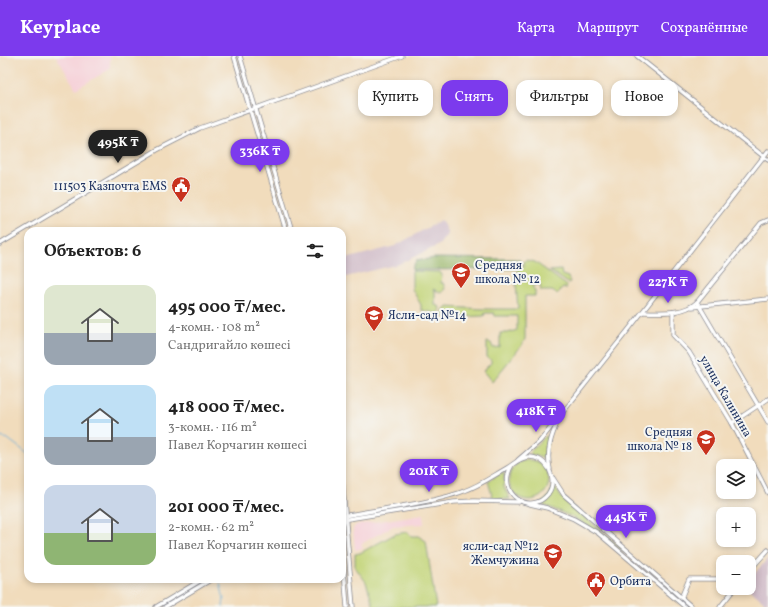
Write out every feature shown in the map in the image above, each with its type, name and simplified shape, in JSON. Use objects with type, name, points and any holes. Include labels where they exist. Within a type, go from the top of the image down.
[{"type":"street","points":[[234,56],[285,227]]},
{"type":"street","points":[[240,56],[291,227]]},
{"type":"street","points":[[28,227],[160,148],[200,128],[402,56]]},
{"type":"street","points":[[637,56],[768,160]]},
{"type":"street","points":[[237,66],[242,65]]},
{"type":"street","points":[[258,137],[263,135]]},
{"type":"street","points":[[346,518],[456,494],[481,484],[512,465],[540,441],[643,312],[768,151]]},
{"type":"street","points":[[689,308],[697,302],[761,223],[768,220]]},
{"type":"street","points":[[0,244],[24,230]]},
{"type":"street","points":[[643,312],[673,312],[699,306],[768,299]]},
{"type":"street","name":"улица Калинина","points":[[697,302],[768,422]]},
{"type":"street","name":"улица Калинина","points":[[673,312],[673,335],[689,352],[732,423],[768,493]]},
{"type":"street","points":[[732,423],[768,399]]},
{"type":"street","points":[[371,513],[454,502],[497,501],[532,503],[544,498],[551,488],[552,477],[549,443],[562,413]]},
{"type":"street","points":[[518,460],[524,458],[537,458],[543,461],[551,472]]},
{"type":"street","points":[[512,465],[508,471],[506,484],[512,495],[525,502],[547,508],[574,519],[598,533],[680,600],[692,607]]},
{"type":"street","points":[[552,477],[564,495],[680,600],[685,607]]},
{"type":"street","points":[[346,526],[353,607]]},
{"type":"street","points":[[756,563],[768,550]]},
{"type":"street","points":[[680,600],[689,579],[716,579]]},
{"type":"street","points":[[156,607],[195,583]]},
{"type":"street","points":[[165,607],[205,583]]},
{"type":"street","points":[[345,583],[347,607]]},
{"type":"street","points":[[720,607],[729,595]]},
{"type":"shaded area","points":[[56,56],[110,56],[110,69],[76,89]]},
{"type":"shaded area","points":[[441,220],[448,233],[439,245],[399,264],[346,277],[346,259],[395,246]]},
{"type":"shaded area","points":[[423,514],[424,524],[393,526],[361,544],[363,548],[355,550],[353,529],[356,525]]},
{"type":"shaded area","points":[[768,558],[768,601],[766,603],[756,595],[756,572]]},
{"type":"green space","points":[[434,258],[519,259],[522,263],[521,269],[412,270],[416,261]]},
{"type":"green space","points":[[524,261],[535,262],[566,285],[567,288],[563,288],[557,294],[552,291],[541,291],[540,284],[532,286],[535,291],[535,296],[525,296],[525,339],[522,345],[492,382],[483,371],[491,363],[491,360],[487,357],[487,342],[491,343],[493,348],[500,347],[500,333],[508,333],[517,330],[517,316],[495,316],[494,313],[485,313],[484,316],[442,316],[446,307],[518,309],[516,284],[518,267],[524,267]]},
{"type":"green space","points":[[561,270],[562,275],[568,277],[570,282],[568,283],[550,271]]},
{"type":"green space","points":[[412,271],[440,272],[442,275],[441,283],[443,283],[445,288],[443,292],[441,293],[433,289],[435,292],[435,305],[439,306],[440,309],[439,314],[421,310],[421,305],[412,289]]},
{"type":"green space","points":[[546,436],[548,438],[545,459],[530,454],[530,452]]},
{"type":"green space","points":[[529,460],[543,466],[549,480],[543,494],[529,500],[515,494],[509,480],[515,466]]},
{"type":"green space","points":[[503,472],[504,487],[510,499],[493,499],[488,481]]},
{"type":"green space","points":[[555,487],[561,497],[626,552],[625,553],[605,537],[586,525],[543,505],[542,503]]},
{"type":"green space","points":[[408,532],[411,536],[418,536],[426,541],[436,607],[374,607],[366,582],[355,567],[355,554],[360,553],[395,534]]},
{"type":"waterway","points":[[0,437],[8,439],[24,451]]},
{"type":"waterway","points":[[220,583],[224,599],[223,607]]},
{"type":"place","name":"111503 Казпочта EMS","points":[[181,203]]},
{"type":"place","name":"Средняя школа № 12","points":[[461,289]]},
{"type":"place","name":"Ясли-сад №14","points":[[374,332]]},
{"type":"place","name":"Средняя школа № 18","points":[[706,456]]},
{"type":"place","name":"ясли-сад №12 Жемчужина","points":[[553,570]]},
{"type":"place","name":"Орбита","points":[[596,598]]}]
